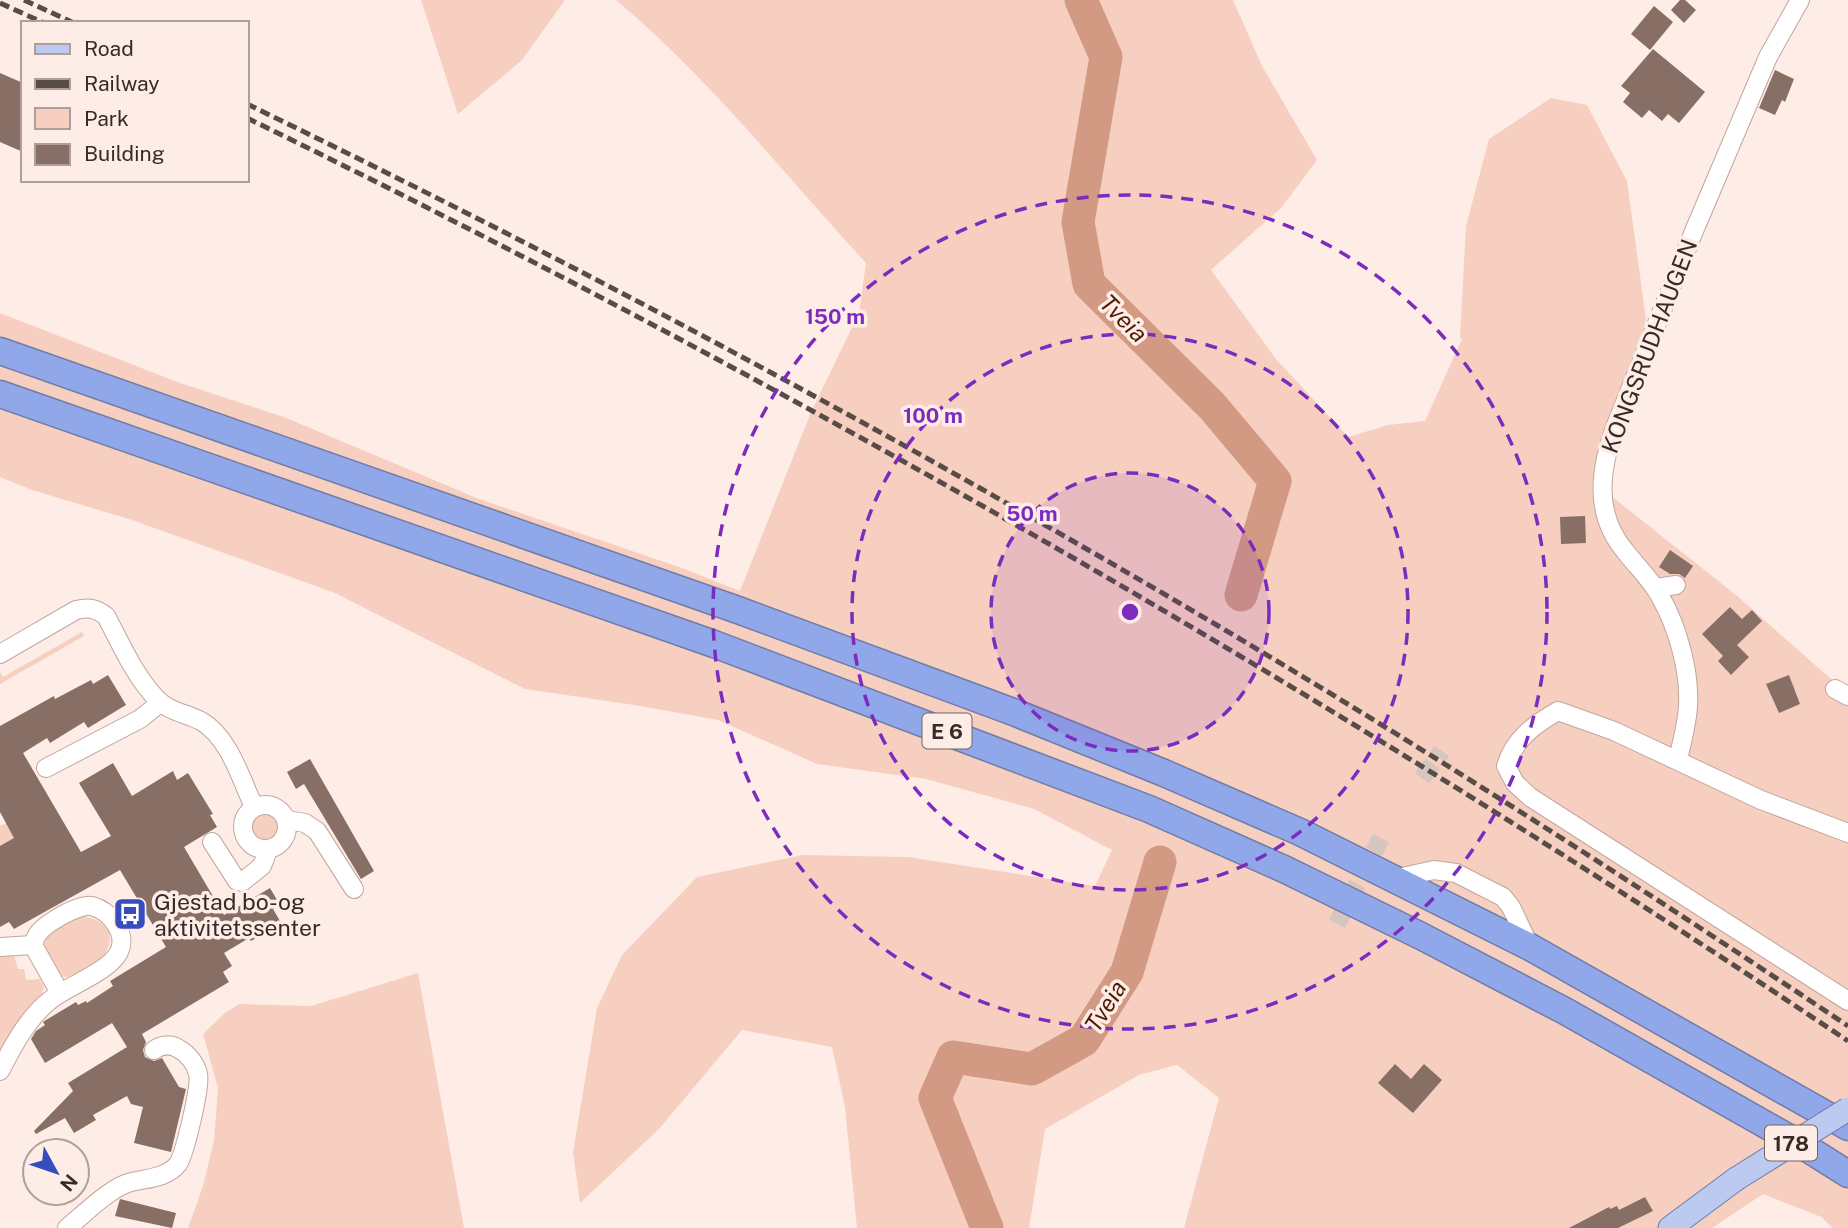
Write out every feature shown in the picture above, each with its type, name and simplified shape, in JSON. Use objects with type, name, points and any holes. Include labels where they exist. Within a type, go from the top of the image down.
[{"type":"highway","name":"E 6","points":[[0,351],[724,605],[1016,713],[1177,778],[1300,832],[1530,947],[1848,1127]]},
{"type":"highway","name":"E 6","points":[[0,394],[715,644],[1149,809],[1284,869],[1541,998],[1848,1174]]},
{"type":"main road","name":"178","points":[[1670,1228],[1737,1179],[1848,1109]]},
{"type":"street","name":"KONGSRUDHAUGEN","points":[[1678,759],[1688,704],[1684,665],[1669,614],[1656,588],[1623,549],[1603,509],[1603,464],[1716,178],[1768,57],[1800,0]]},
{"type":"street","points":[[1656,588],[1676,585]]},
{"type":"street","points":[[0,654],[76,610],[88,607],[97,609],[106,616],[145,685],[160,703],[202,722],[215,732],[254,807]]},
{"type":"street","points":[[46,768],[140,719],[160,703]]},
{"type":"street","points":[[1848,833],[1761,800],[1678,759],[1558,710],[1540,721],[1513,746],[1506,766],[1515,783],[1531,797],[1848,1001]]},
{"type":"street","points":[[212,842],[237,881],[242,882],[262,866],[268,850],[282,843],[288,828],[284,813],[270,805],[254,807],[244,820],[244,833],[252,845],[268,850]]},
{"type":"street","points":[[287,820],[306,823],[317,831],[354,889]]},
{"type":"street","points":[[0,1071],[16,1040],[38,1012],[60,993],[110,963],[119,952],[122,941],[119,929],[110,917],[92,906],[80,906],[45,927],[37,935],[33,945]]},
{"type":"street","points":[[0,947],[33,945]]},
{"type":"street","points":[[33,945],[60,993]]},
{"type":"street","points":[[67,1228],[125,1184],[163,1175],[178,1163],[190,1128],[199,1075],[193,1061],[174,1045],[154,1049]]},
{"type":"green space","points":[[421,0],[565,0],[522,60],[458,114]]},
{"type":"green space","points":[[616,0],[1233,0],[1262,66],[1317,160],[1282,207],[1211,270],[1276,359],[1348,437],[1388,425],[1425,421],[1462,339],[1466,226],[1489,139],[1551,98],[1587,105],[1627,181],[1646,319],[1605,491],[1736,595],[1848,694],[1848,1228],[1833,1228],[1821,1217],[1763,1194],[1712,1228],[1184,1228],[1219,1098],[1177,1065],[1139,1075],[1045,1129],[1029,1228],[857,1228],[845,1107],[832,1047],[742,1030],[659,1129],[580,1203],[573,1152],[597,1008],[622,955],[697,877],[802,855],[908,857],[1095,886],[1112,850],[1034,809],[926,779],[817,764],[718,720],[525,689],[335,593],[132,520],[32,490],[0,477],[0,313],[180,383],[284,417],[479,499],[682,568],[740,591],[811,412],[859,313],[866,263],[683,61]]},
{"type":"green space","points":[[82,632],[84,636],[0,684],[0,672],[3,677]]},
{"type":"green space","points":[[265,814],[275,818],[279,828],[275,838],[265,842],[255,838],[251,828],[255,818]]},
{"type":"green space","points":[[6,823],[20,833],[0,863],[0,826]]},
{"type":"green space","points":[[83,916],[100,922],[109,932],[110,943],[105,954],[85,972],[60,976],[45,951],[46,938],[63,924]]},
{"type":"green space","points":[[0,951],[13,951],[18,969],[24,969],[26,980],[40,979],[44,987],[41,997],[0,1053]]},
{"type":"green space","points":[[418,973],[464,1228],[188,1228],[203,1186],[214,1141],[218,1088],[203,1034],[239,1004],[311,1006]]},
{"type":"building","points":[[1680,0],[1685,0],[1696,10],[1684,23],[1671,10]]},
{"type":"building","points":[[1654,6],[1673,22],[1650,50],[1631,34]]},
{"type":"building","points":[[1653,49],[1705,92],[1679,123],[1668,114],[1662,121],[1649,110],[1642,118],[1623,102],[1630,93],[1621,86]]},
{"type":"building","points":[[1775,70],[1794,79],[1785,102],[1782,100],[1775,115],[1759,108]]},
{"type":"building","points":[[0,73],[21,82],[21,151],[0,142]]},
{"type":"building","points":[[1585,516],[1586,543],[1561,544],[1560,517]]},
{"type":"building","points":[[1670,550],[1693,566],[1685,578],[1679,574],[1670,574],[1659,567]]},
{"type":"building","points":[[1730,607],[1742,619],[1752,610],[1762,621],[1737,645],[1749,657],[1731,675],[1718,661],[1723,656],[1702,634]]},
{"type":"building","points":[[108,675],[126,705],[88,728],[84,722],[50,743],[47,738],[23,753],[81,852],[111,836],[79,783],[113,763],[132,796],[173,771],[177,780],[188,773],[213,814],[210,815],[217,827],[184,847],[224,915],[270,888],[280,905],[273,909],[280,921],[262,931],[264,934],[251,941],[249,938],[224,953],[232,966],[223,972],[229,982],[142,1034],[146,1042],[143,1050],[145,1057],[154,1061],[162,1058],[179,1087],[186,1089],[171,1152],[134,1143],[143,1107],[131,1104],[127,1096],[93,1115],[96,1120],[74,1133],[65,1118],[36,1134],[34,1131],[73,1091],[68,1083],[127,1047],[112,1023],[45,1063],[31,1039],[36,1031],[45,1025],[43,1022],[76,1002],[78,1005],[86,1001],[87,1003],[113,986],[110,981],[166,947],[120,870],[14,929],[9,922],[0,927],[0,846],[14,838],[0,812],[0,726],[54,696],[55,699],[91,680],[93,684]]},
{"type":"building","points":[[1789,675],[1800,704],[1779,713],[1766,684]]},
{"type":"building","points":[[310,759],[374,871],[361,879],[304,784],[296,789],[287,772]]},
{"type":"building","points":[[1395,1064],[1411,1079],[1424,1064],[1442,1080],[1413,1113],[1378,1083]]},
{"type":"building","points":[[1645,1197],[1653,1211],[1618,1228],[1569,1228],[1609,1207],[1610,1209],[1617,1206],[1619,1210]]},
{"type":"building","points":[[120,1199],[176,1213],[172,1228],[115,1216]]},
{"type":"waterway","name":"Tveia","points":[[1081,0],[1106,57],[1078,222],[1089,284],[1212,406],[1275,481],[1241,595]]},
{"type":"waterway","name":"Tveia","points":[[987,1228],[935,1098],[953,1057],[1032,1069],[1084,1040],[1127,972],[1160,862]]},
{"type":"tunnel","points":[[1422,778],[1442,751]]},
{"type":"tunnel","points":[[1337,924],[1381,838]]},
{"type":"railway","points":[[24,0],[70,21]]},
{"type":"railway","points":[[0,3],[40,21]]},
{"type":"railway","points":[[248,104],[495,227],[739,355],[1101,557],[1458,773],[1848,1026]]},
{"type":"railway","points":[[248,118],[454,221],[659,328],[862,438],[1063,552],[1262,669],[1459,790],[1848,1041]]},
{"type":"place","name":"Gjestad bo-og aktivitetssenter","points":[[130,914]]}]
